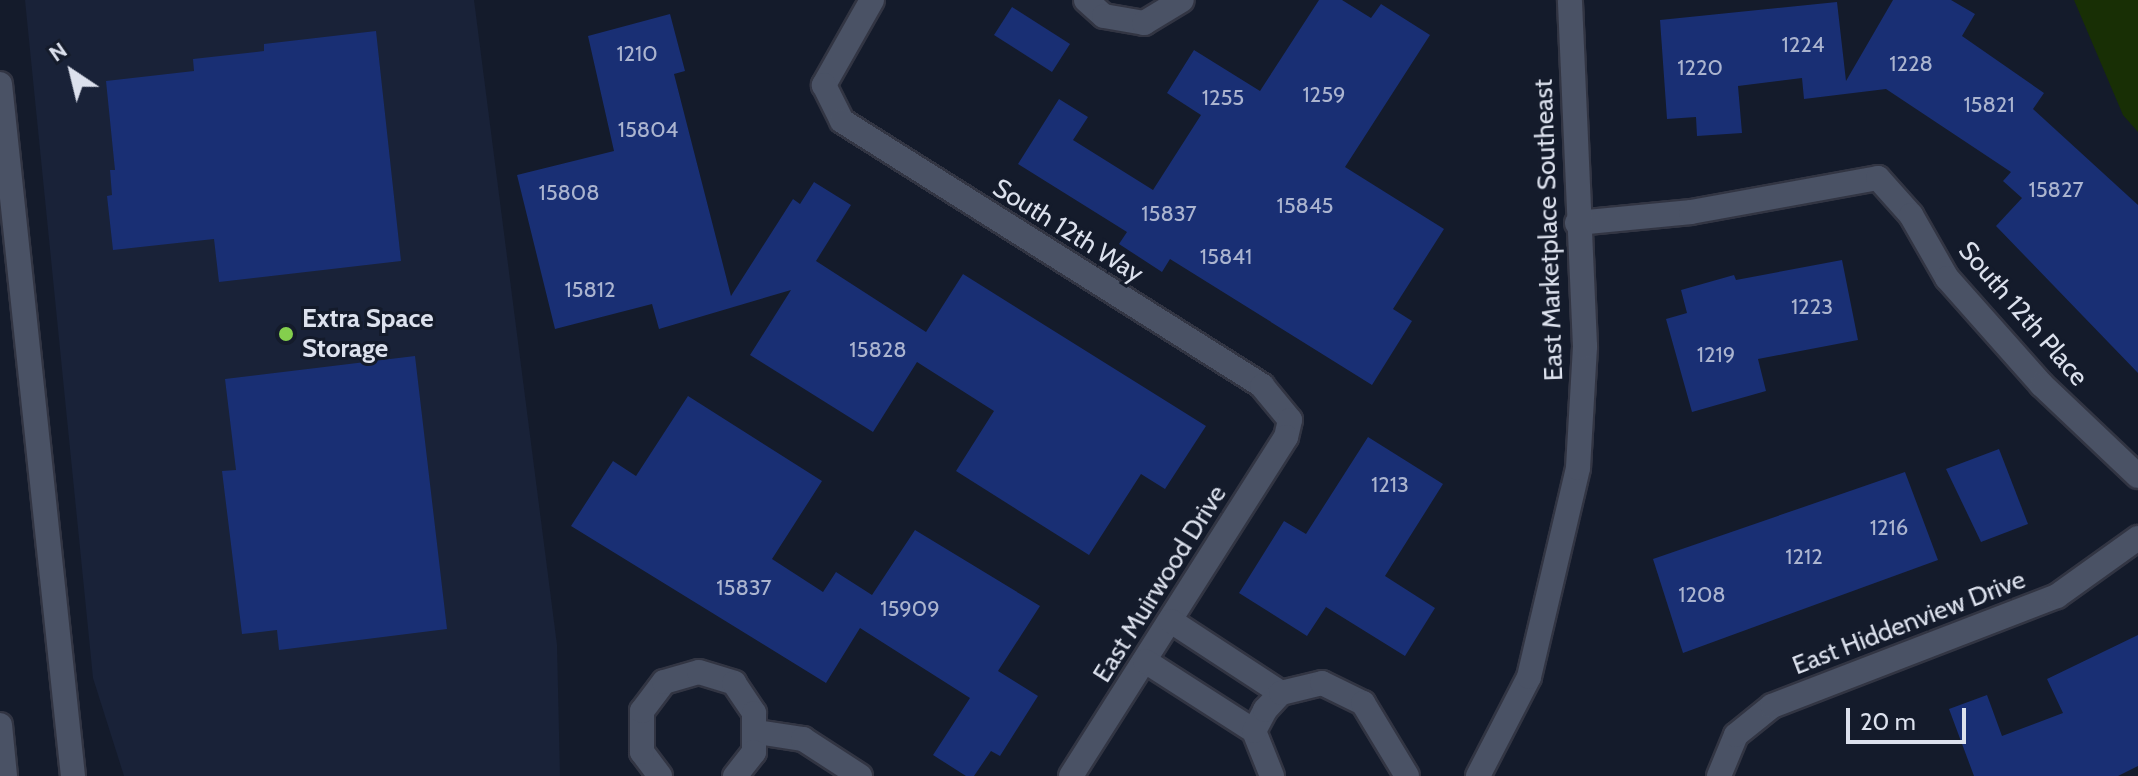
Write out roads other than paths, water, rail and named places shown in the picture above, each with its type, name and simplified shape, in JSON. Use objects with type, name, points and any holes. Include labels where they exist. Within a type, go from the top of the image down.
[{"type":"street","name":"South 12th Way","points":[[872,0],[824,85],[842,121],[1262,386],[1290,420]]},
{"type":"street","points":[[1086,0],[1104,16],[1134,23],[1164,16],[1182,0]]},
{"type":"street","name":"East Marketplace Southeast","points":[[1478,776],[1529,677],[1578,468],[1585,346],[1577,223],[1570,0]]},
{"type":"street","points":[[0,84],[73,776]]},
{"type":"street","name":"South 12th Place","points":[[1577,223],[1691,212],[1878,178],[1911,215],[1958,290],[2042,385],[2138,476]]},
{"type":"street","name":"East Muirwood Drive","points":[[1071,776],[1286,437],[1290,420]]},
{"type":"street","name":"East Hiddenview Drive","points":[[1719,776],[1736,735],[1772,706],[2057,596],[2138,538]]},
{"type":"street","points":[[1171,621],[1281,693]]},
{"type":"street","points":[[1145,661],[1254,731],[1272,776]]},
{"type":"street","points":[[660,776],[642,752],[642,711],[650,695],[681,674],[717,675],[734,683],[746,696],[757,732],[754,752],[735,776]]},
{"type":"street","points":[[1254,731],[1281,693],[1322,683],[1342,689],[1363,703],[1407,776]]},
{"type":"street","points":[[0,725],[5,776]]},
{"type":"street","points":[[757,732],[803,739],[860,776]]},
{"type":"place","name":"Extra Space Storage","points":[[286,334]]}]
